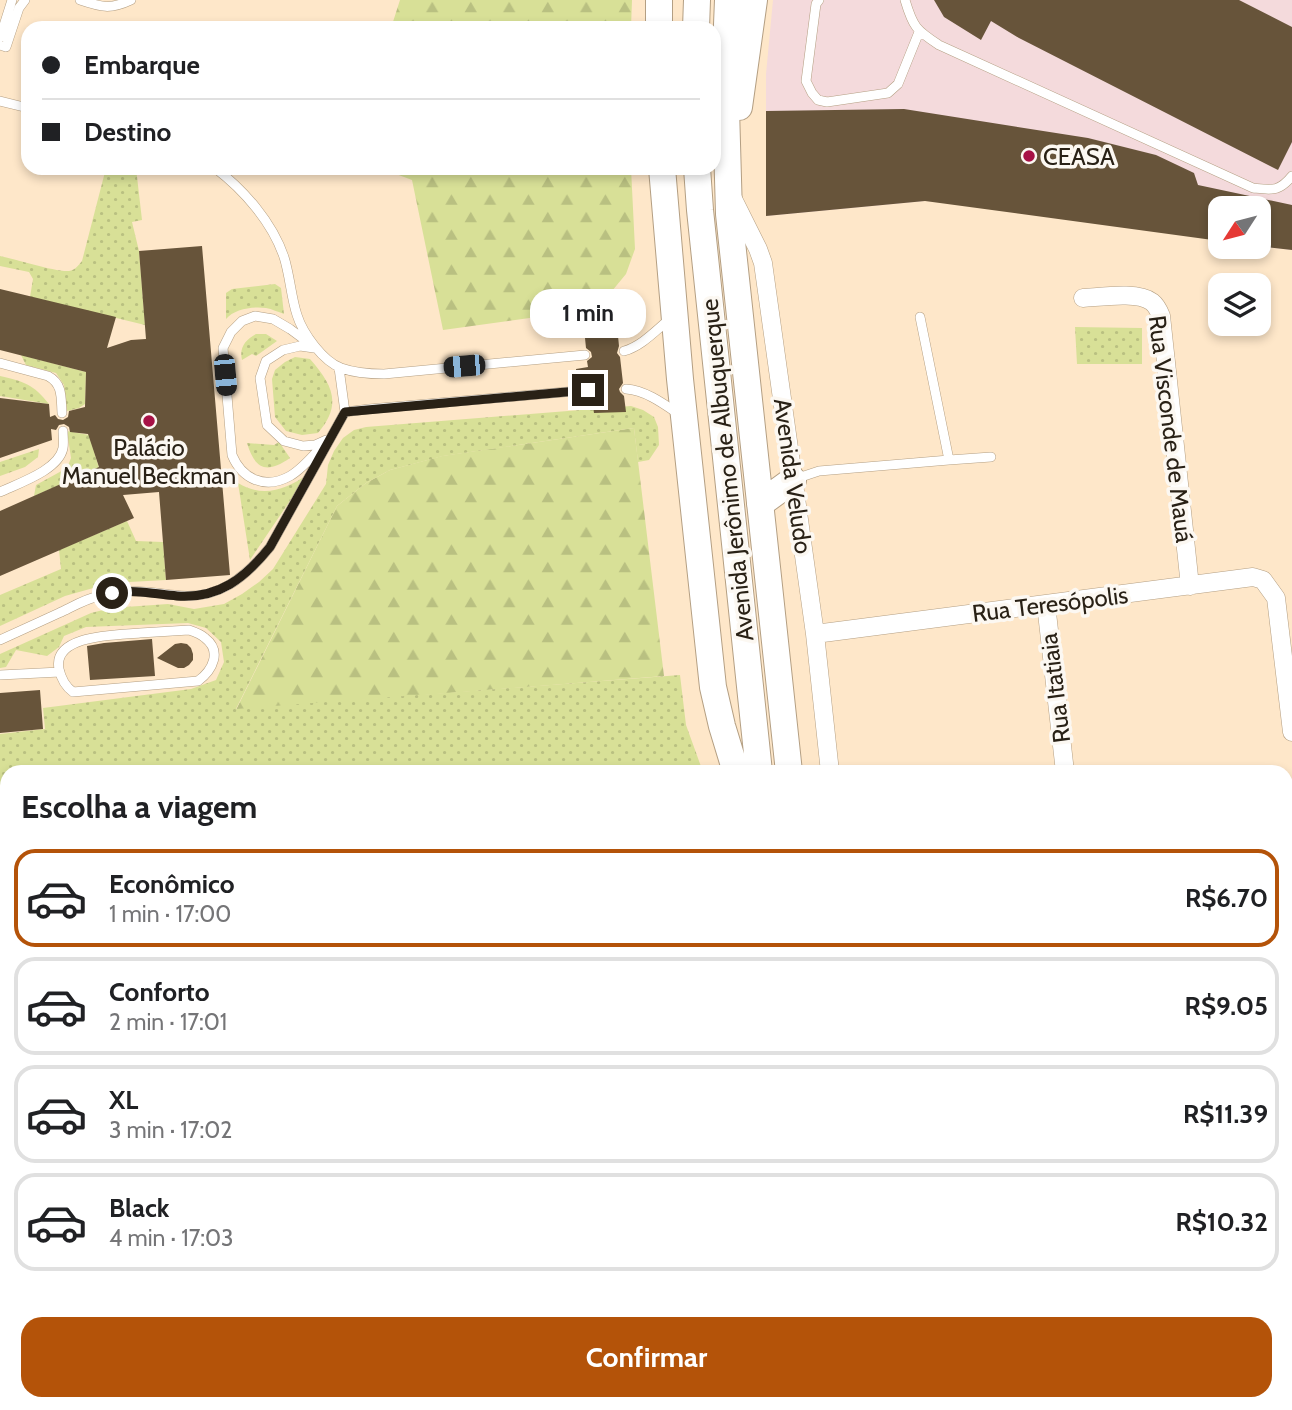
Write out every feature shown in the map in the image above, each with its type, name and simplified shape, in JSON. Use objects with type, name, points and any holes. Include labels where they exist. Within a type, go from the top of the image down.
[{"type":"main road","points":[[659,0],[659,21]]},
{"type":"main road","points":[[696,21],[697,0]]},
{"type":"main road","name":"Avenida Jerônimo de Albuquerque","points":[[729,0],[725,73],[727,188],[784,765]]},
{"type":"main road","name":"Avenida Jerônimo de Albuquerque","points":[[727,188],[754,0]]},
{"type":"main road","points":[[663,175],[685,419],[715,696],[736,765]]},
{"type":"main road","name":"Avenida Jerônimo de Albuquerque","points":[[698,175],[758,765]]},
{"type":"main road","points":[[760,504],[793,480]]},
{"type":"street","name":"Avenida Veludo","points":[[727,188],[763,263],[815,634],[829,765]]},
{"type":"street","name":"Rua Visconde de Mauá","points":[[1083,298],[1140,296],[1151,301],[1161,316],[1190,586]]},
{"type":"street","name":"Rua Teresópolis","points":[[815,634],[1253,577],[1263,580],[1276,598],[1292,732]]},
{"type":"street","name":"Rua Itatiaia","points":[[1046,604],[1064,765]]},
{"type":"lane","points":[[0,38],[12,0]]},
{"type":"lane","points":[[0,45],[6,47],[19,8],[25,0]]},
{"type":"lane","points":[[80,0],[101,7],[119,6],[131,0]]},
{"type":"lane","points":[[819,0],[816,4],[806,81],[818,100],[827,102],[888,93],[898,84],[919,32]]},
{"type":"lane","points":[[905,0],[910,17],[919,32],[939,45],[1253,188],[1275,190],[1292,176]]},
{"type":"lane","points":[[0,101],[21,106]]},
{"type":"lane","points":[[224,175],[246,196],[274,234],[284,257],[297,316],[316,349]]},
{"type":"lane","points":[[624,351],[639,344],[675,315]]},
{"type":"lane","points":[[330,438],[288,478],[259,482],[246,477],[236,466],[232,455],[223,348],[231,332],[242,321],[255,316],[273,319],[290,329],[339,368],[365,374],[585,355]]},
{"type":"lane","points":[[920,317],[949,460]]},
{"type":"lane","points":[[316,349],[300,345],[283,350],[266,361],[260,378],[267,425],[284,441],[303,446],[315,445],[330,438]]},
{"type":"lane","points":[[0,363],[54,379],[60,387],[62,413]]},
{"type":"lane","points":[[0,640],[98,596],[126,590],[201,596],[219,591],[239,579],[257,564],[270,547],[345,412],[339,368]]},
{"type":"lane","points":[[626,389],[636,390],[662,403],[685,419]]},
{"type":"lane","points":[[345,412],[588,390]]},
{"type":"lane","points":[[0,492],[53,465],[63,449],[63,431]]},
{"type":"lane","points":[[793,480],[819,471],[991,457]]},
{"type":"lane","points":[[189,631],[204,636],[213,646],[215,656],[212,667],[198,681],[73,692],[67,688],[60,672],[58,660],[63,652],[79,641],[95,636],[189,631]]},
{"type":"lane","points":[[0,676],[60,672]]},
{"type":"shaded area","name":"CEASA","points":[[773,0],[1292,0],[1292,250],[1271,248],[1271,196],[1208,196],[1208,207],[925,201],[766,216],[766,74]]},
{"type":"green space","points":[[400,0],[632,0],[631,21],[393,21]]},
{"type":"green space","points":[[104,175],[137,175],[142,220],[132,222],[139,251],[145,325],[30,297],[33,279],[29,272],[0,266],[0,256],[63,271],[73,270],[82,261]]},
{"type":"green space","points":[[399,175],[631,175],[635,249],[626,274],[612,291],[587,310],[443,330],[412,180]]},
{"type":"green space","points":[[275,284],[281,288],[284,314],[255,307],[239,311],[226,319],[226,293],[232,289]]},
{"type":"green space","points":[[1075,327],[1142,328],[1142,364],[1077,364]]},
{"type":"green space","points":[[256,334],[266,334],[277,341],[256,356],[252,354],[242,360],[244,345]]},
{"type":"green space","points":[[21,355],[86,372],[85,404],[67,411],[64,385],[56,373],[26,365]]},
{"type":"green space","points":[[295,357],[310,359],[324,377],[332,394],[330,413],[318,433],[302,435],[286,431],[275,417],[272,379],[275,370]]},
{"type":"green space","points":[[0,376],[28,385],[49,404],[0,396]]},
{"type":"green space","points":[[631,406],[654,417],[658,427],[659,445],[649,460],[638,462],[634,428],[443,456],[390,470],[366,483],[337,506],[236,709],[680,675],[686,725],[700,765],[0,765],[0,734],[45,729],[43,708],[191,689],[216,680],[224,662],[221,642],[206,628],[188,623],[86,627],[64,636],[59,647],[47,656],[16,650],[6,667],[0,668],[0,654],[91,613],[111,608],[168,604],[194,609],[224,604],[242,594],[273,569],[326,484],[328,465],[343,438],[354,430]]},
{"type":"green space","points":[[634,428],[664,676],[236,710],[337,506],[366,483],[390,470],[442,456]]},
{"type":"green space","points":[[67,431],[89,435],[99,468],[34,496],[36,485],[67,468],[71,458]]},
{"type":"green space","points":[[279,442],[290,458],[268,467],[258,464],[247,443],[274,445]]},
{"type":"green space","points":[[39,449],[38,457],[25,467],[0,476],[0,462]]},
{"type":"green space","points":[[308,474],[250,560],[238,483],[256,490],[274,490]]},
{"type":"green space","points":[[127,521],[136,541],[163,542],[166,580],[111,583],[65,596],[0,626],[0,595],[61,569],[59,550]]},
{"type":"building","points":[[934,0],[1239,0],[1292,27],[1292,142],[1278,170],[1019,38],[991,21],[981,40],[944,17]]},
{"type":"building","points":[[904,109],[1088,138],[1156,155],[1194,173],[1198,185],[1250,196],[1208,196],[1208,239],[925,201],[766,216],[766,111]]},
{"type":"building","points":[[1271,201],[1292,205],[1292,250],[1271,248]]},
{"type":"building","name":"Palácio Manuel Beckman","points":[[202,246],[230,575],[166,580],[159,492],[123,495],[134,518],[0,576],[0,511],[99,467],[88,434],[70,432],[69,427],[64,424],[59,425],[56,430],[51,429],[52,440],[0,458],[0,398],[49,404],[50,417],[55,415],[63,420],[68,417],[69,411],[85,407],[86,372],[0,350],[0,289],[116,317],[107,348],[131,340],[146,339],[139,251]]},
{"type":"building","points":[[618,336],[617,353],[620,357],[623,383],[619,389],[624,396],[626,412],[594,413],[591,396],[595,392],[594,387],[589,382],[577,382],[576,369],[588,367],[587,361],[592,357],[586,348],[585,338]]},
{"type":"building","points":[[152,639],[155,676],[90,680],[87,646]]},
{"type":"building","points":[[181,643],[191,648],[193,660],[189,665],[178,668],[157,658],[175,644]]},
{"type":"building","points":[[40,690],[43,729],[0,733],[0,693]]},
{"type":"place","name":"CEASA","points":[[1029,156]]},
{"type":"place","name":"Palácio Manuel Beckman","points":[[149,421]]},
{"type":"route","points":[[112,593],[126,590],[201,596],[219,591],[239,579],[257,564],[270,547],[345,412],[588,390]]}]
